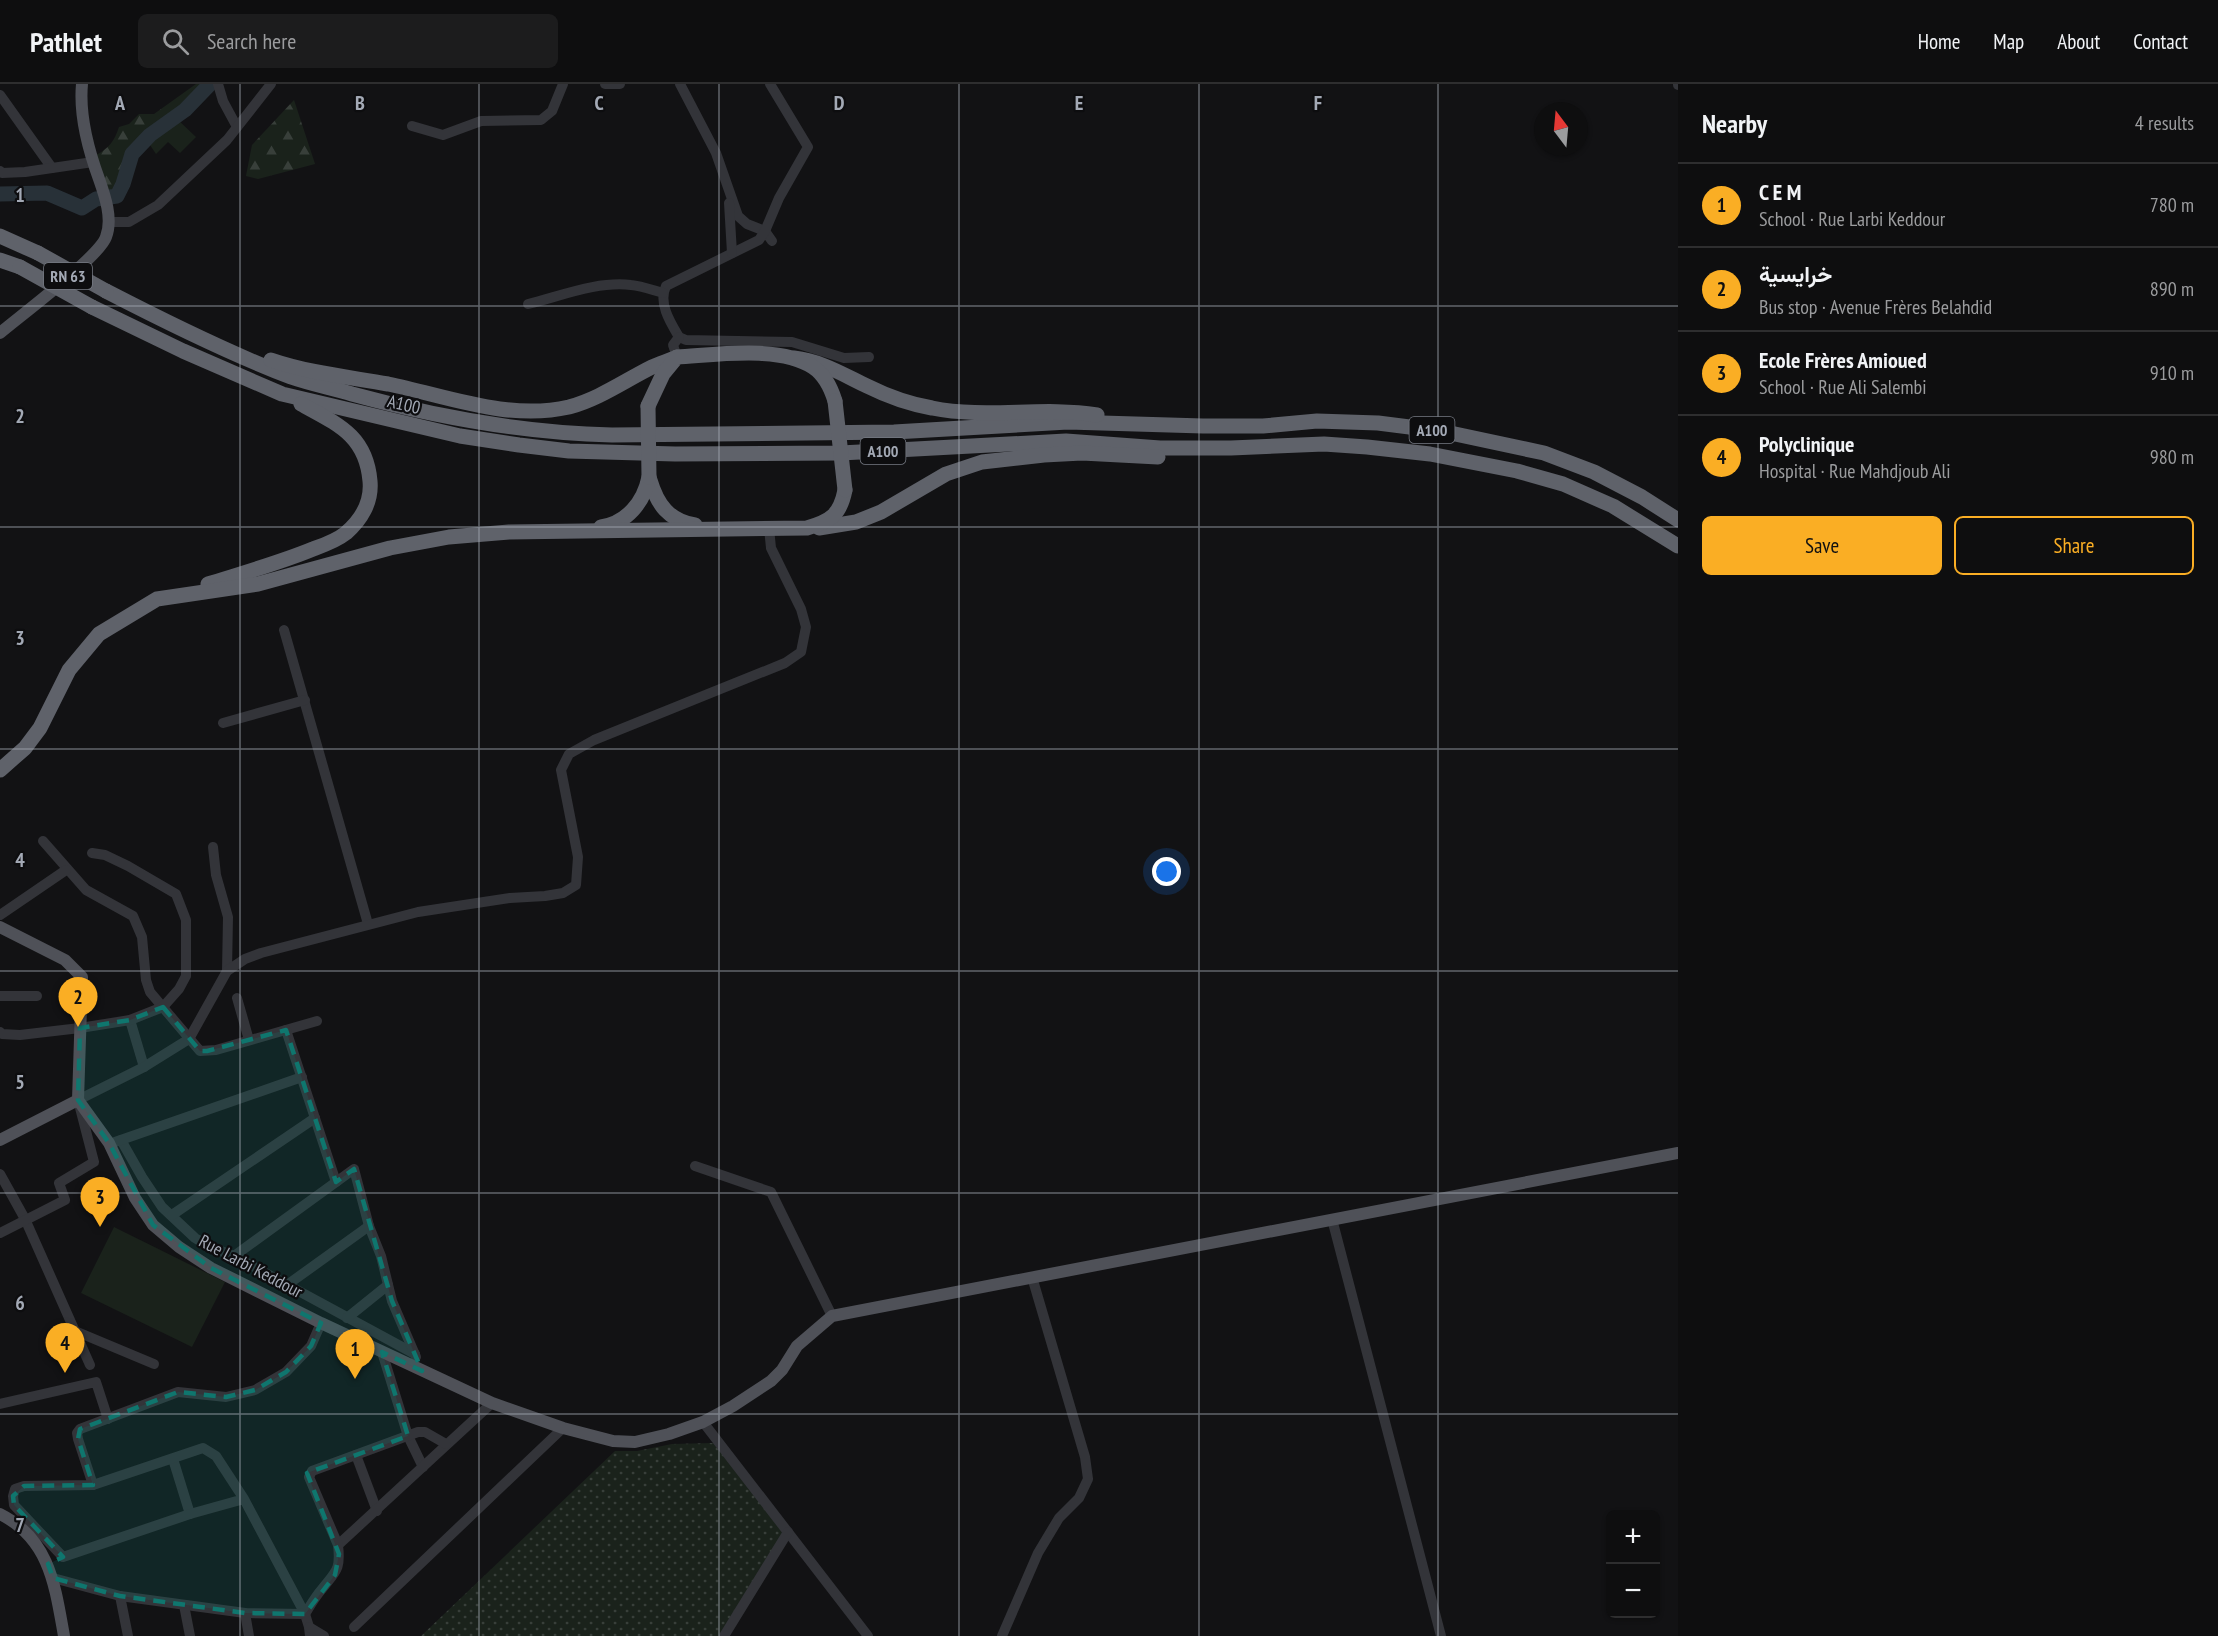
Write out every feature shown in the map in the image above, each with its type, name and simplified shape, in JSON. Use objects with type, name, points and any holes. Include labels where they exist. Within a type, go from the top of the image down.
[{"type":"highway","name":"A100","points":[[0,236],[38,253],[106,291],[184,330],[292,377],[431,413],[570,434],[894,432],[1068,422],[1168,426],[1378,423],[1442,431],[1544,453],[1594,472],[1642,497],[1678,520]]},
{"type":"highway","name":"A100","points":[[0,260],[20,267],[92,307],[183,351],[282,394],[460,436],[569,451],[675,454],[841,453],[1066,441],[1160,448],[1324,444],[1367,447],[1430,454],[1517,471],[1563,484],[1613,506],[1678,546]]},
{"type":"highway","points":[[184,330],[279,362],[332,375],[389,385],[475,405],[531,411],[568,407],[585,402],[654,366],[677,357],[756,354],[815,360],[886,394],[930,408],[983,413],[1072,411],[1168,426]]},
{"type":"highway","points":[[556,533],[610,526],[627,516],[646,492],[649,477],[648,406],[663,374],[677,357]]},
{"type":"highway","points":[[794,358],[814,367],[831,388],[835,401],[845,489],[843,504],[837,513],[827,522],[807,528]]},
{"type":"highway","points":[[0,770],[25,748],[40,728],[69,670],[99,634],[157,599],[306,552],[333,541],[345,534],[360,519],[368,503],[371,486],[369,467],[363,450],[352,436],[337,424],[282,394]]},
{"type":"highway","points":[[157,599],[258,584],[390,548],[449,537],[509,532],[829,528],[856,522],[880,513],[946,474],[982,462],[1024,456],[1082,453],[1151,457],[1180,456],[1231,448]]},
{"type":"highway","points":[[649,477],[655,497],[664,511],[674,518],[684,523],[723,528]]},
{"type":"main road","points":[[82,84],[80,99],[93,162],[109,222]]},
{"type":"main road","name":"RN 63","points":[[0,333],[86,261],[106,239],[109,222]]},
{"type":"main road","points":[[0,927],[65,960],[82,977],[78,1100],[115,1142],[135,1198],[153,1225],[179,1247],[211,1268],[321,1323],[492,1403],[563,1428],[613,1441],[635,1442],[669,1434],[703,1422],[733,1406],[771,1381],[782,1370],[797,1346],[832,1316],[1678,1153]]},
{"type":"main road","points":[[0,1140],[78,1100]]},
{"type":"main road","points":[[0,1514],[28,1533],[48,1564],[53,1578],[64,1636]]},
{"type":"street","points":[[218,84],[223,101],[237,127]]},
{"type":"street","points":[[109,222],[129,222],[158,205],[227,140],[271,84]]},
{"type":"street","points":[[412,126],[443,135],[482,121],[541,120],[552,111],[563,84]]},
{"type":"street","points":[[605,84],[620,84]]},
{"type":"street","points":[[680,84],[716,153],[738,216],[747,224],[765,231],[772,241]]},
{"type":"street","points":[[770,84],[808,147],[779,198],[759,240],[666,286],[663,293],[665,310],[679,337],[686,340],[792,342],[844,358],[869,357]]},
{"type":"street","points":[[0,95],[52,168]]},
{"type":"street","points":[[0,171],[2,173],[25,172],[93,162]]},
{"type":"street","points":[[728,191],[732,253]]},
{"type":"street","points":[[528,304],[604,285],[641,286],[663,293]]},
{"type":"street","points":[[677,357],[673,345],[679,337]]},
{"type":"street","points":[[0,1233],[65,1200],[59,1183],[94,1162],[78,1100],[144,1067],[189,1039],[227,971],[244,959],[417,912],[563,893],[576,885],[578,857],[561,770],[569,754],[594,740],[785,663],[801,652],[806,627],[801,609],[771,548],[769,528]]},
{"type":"street","points":[[285,630],[368,924]]},
{"type":"street","points":[[223,723],[305,700]]},
{"type":"street","points":[[43,841],[66,870],[86,890],[133,916],[142,937],[146,980],[150,992],[200,1051],[207,1052],[317,1021]]},
{"type":"street","points":[[213,847],[216,874],[228,917],[227,971]]},
{"type":"street","points":[[0,1032],[20,1035],[130,1020],[163,1007],[179,989],[186,976],[186,920],[176,894],[105,855],[92,854]]},
{"type":"street","points":[[0,915],[66,870]]},
{"type":"street","points":[[0,996],[37,996]]},
{"type":"street","points":[[237,998],[249,1040]]},
{"type":"street","points":[[130,1020],[144,1067]]},
{"type":"street","points":[[286,1030],[336,1182]]},
{"type":"street","points":[[115,1142],[302,1077]]},
{"type":"street","points":[[172,1215],[315,1118]]},
{"type":"street","name":"Rue Larbi Keddour","points":[[115,1142],[162,1207],[195,1238],[210,1247],[234,1256],[415,1354]]},
{"type":"street","points":[[695,1166],[771,1192],[832,1316]]},
{"type":"street","points":[[234,1256],[354,1169],[369,1226],[381,1256],[392,1301],[422,1371]]},
{"type":"street","points":[[0,1174],[25,1219],[90,1365]]},
{"type":"street","points":[[1332,1219],[1441,1636]]},
{"type":"street","points":[[287,1285],[369,1226]]},
{"type":"street","points":[[1002,1636],[1038,1553],[1059,1518],[1078,1498],[1088,1479],[1085,1457],[1032,1277]]},
{"type":"street","points":[[346,1318],[388,1285]]},
{"type":"street","points":[[93,1485],[77,1433],[80,1429],[178,1392],[226,1397],[255,1390],[286,1372],[312,1346],[321,1323]]},
{"type":"street","points":[[75,1331],[154,1364]]},
{"type":"street","points":[[382,1352],[408,1436],[423,1467]]},
{"type":"street","points":[[2,1400],[96,1382],[108,1419]]},
{"type":"street","points":[[338,1545],[492,1403]]},
{"type":"street","points":[[703,1422],[868,1636]]},
{"type":"street","points":[[354,1627],[563,1428]]},
{"type":"street","points":[[305,1614],[321,1589],[335,1575],[339,1566],[338,1545],[309,1474],[418,1432],[425,1432],[446,1444]]},
{"type":"street","points":[[63,1557],[14,1505],[15,1489],[36,1485],[93,1485],[203,1448],[216,1456],[244,1499],[305,1614],[310,1631],[324,1636]]},
{"type":"street","points":[[356,1455],[377,1511]]},
{"type":"street","points":[[173,1459],[190,1514]]},
{"type":"street","points":[[48,1564],[190,1514],[244,1499]]},
{"type":"street","points":[[724,1636],[788,1532]]},
{"type":"street","points":[[53,1578],[120,1596],[245,1613],[305,1614]]},
{"type":"street","points":[[120,1596],[128,1636]]},
{"type":"street","points":[[184,1605],[189,1636]]},
{"type":"street","points":[[245,1613],[249,1636]]},
{"type":"highlighted area","points":[[163,1007],[200,1051],[286,1030],[336,1182],[354,1169],[392,1301],[422,1371],[382,1352],[408,1436],[307,1473],[339,1554],[335,1575],[305,1614],[245,1613],[120,1596],[53,1578],[48,1564],[63,1557],[14,1505],[13,1496],[24,1486],[93,1485],[78,1439],[80,1429],[178,1392],[226,1397],[255,1390],[286,1372],[311,1346],[321,1323],[211,1268],[153,1225],[109,1143],[78,1100],[80,1028],[130,1020]]},
{"type":"green space","points":[[196,84],[208,84],[181,109],[144,137],[131,151],[123,163],[117,188],[109,195],[96,155],[110,144],[119,127],[129,124],[139,114],[154,114]]},
{"type":"green space","points":[[294,100],[315,164],[258,179],[246,176],[252,145]]},
{"type":"green space","points":[[177,119],[196,137],[180,153],[168,142],[156,154],[148,142]]},
{"type":"green space","points":[[114,1227],[225,1282],[192,1347],[81,1293]]},
{"type":"green space","points":[[714,1443],[783,1532],[725,1636],[421,1636],[615,1451],[637,1451],[672,1444]]},
{"type":"waterway","points":[[0,194],[47,193],[82,208],[96,199],[117,196],[132,154],[150,135],[185,110],[210,84]]},
{"type":"place","name":"خرايسية","points":[[78,1027]]},
{"type":"place","name":"Ecole Frères Amioued","points":[[100,1227]]},
{"type":"place","name":"Polyclinique","points":[[65,1373]]},
{"type":"place","name":"C E M","points":[[355,1379]]}]
